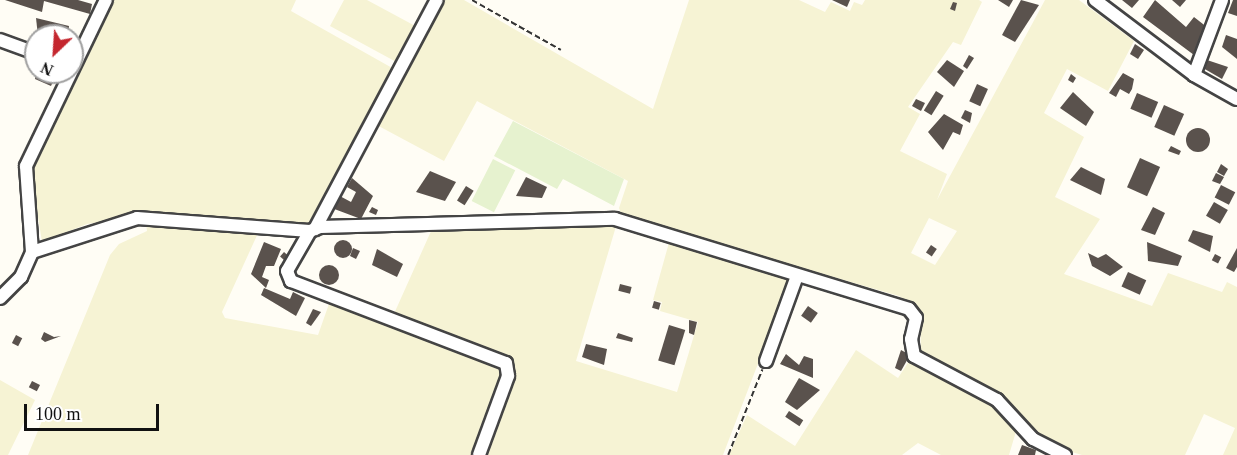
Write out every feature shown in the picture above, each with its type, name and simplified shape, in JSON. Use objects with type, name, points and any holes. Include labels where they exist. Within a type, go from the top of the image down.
[{"type":"street","points":[[84,44],[106,0]]},
{"type":"street","points":[[437,0],[313,230],[287,271],[291,281],[506,363],[508,376],[479,455]]},
{"type":"street","points":[[1095,0],[1194,75],[1237,99]]},
{"type":"street","points":[[1194,75],[1222,0]]},
{"type":"street","points":[[0,40],[24,49]]},
{"type":"street","points":[[0,298],[21,277],[32,252],[26,165],[64,84]]},
{"type":"street","points":[[32,252],[137,218],[313,230],[615,219],[909,309],[916,318],[911,339],[914,356],[997,400],[1033,439],[1065,455]]},
{"type":"street","points":[[766,361],[797,276]]},
{"type":"path","points":[[472,0],[561,50]]},
{"type":"path","points":[[728,455],[766,361]]},
{"type":"shaded area","points":[[113,0],[296,0],[291,11],[394,69],[314,221],[301,226],[152,214],[87,224],[42,242],[31,173],[73,84],[84,84],[84,61]]},
{"type":"shaded area","points":[[344,0],[367,0],[419,28],[400,64],[330,26]]},
{"type":"shaded area","points":[[439,0],[464,0],[653,109],[689,0],[799,0],[825,12],[831,2],[850,11],[854,2],[862,5],[865,0],[979,0],[982,2],[961,45],[953,42],[908,107],[920,114],[900,151],[947,174],[937,200],[1045,0],[1079,0],[1134,41],[1108,91],[1067,69],[1044,113],[1084,137],[1055,197],[1100,219],[1064,274],[1152,306],[1168,273],[1222,292],[1227,282],[1237,287],[1237,455],[1223,455],[1235,428],[1204,414],[1185,455],[1082,455],[1058,448],[1023,424],[1002,398],[921,354],[920,310],[899,296],[622,216],[619,208],[628,181],[477,101],[444,161],[373,123]],"holes":[[[929,218],[957,231],[935,265],[911,253]]]},
{"type":"shaded area","points":[[146,223],[259,231],[222,312],[225,318],[318,335],[330,301],[490,357],[505,371],[477,455],[28,455],[110,255],[119,244],[147,231]]},
{"type":"shaded area","points":[[617,223],[576,361],[677,392],[698,322],[660,311],[662,302],[653,300],[670,239],[792,275],[723,455],[483,455],[513,376],[511,363],[489,349],[393,316],[432,229]]},
{"type":"shaded area","points":[[856,350],[898,378],[911,358],[981,396],[1017,428],[1009,455],[941,455],[918,443],[902,455],[729,455],[747,415],[795,446]]},
{"type":"shaded area","points":[[0,380],[35,400],[8,455],[0,455]]},
{"type":"green space","points":[[513,121],[624,179],[614,206],[563,179],[557,189],[494,156]]},
{"type":"green space","points":[[493,159],[515,170],[494,212],[472,201]]},
{"type":"building","points":[[5,0],[78,0],[92,4],[90,14],[44,1],[42,12]]},
{"type":"building","points":[[832,0],[850,0],[847,7]]},
{"type":"building","points":[[998,0],[1013,0],[1009,7]]},
{"type":"building","points":[[1021,0],[1039,5],[1015,42],[1002,35]]},
{"type":"building","points":[[1122,0],[1139,0],[1132,8]]},
{"type":"building","points":[[1155,0],[1186,27],[1194,17],[1208,28],[1194,55],[1143,17]]},
{"type":"building","points":[[1172,0],[1186,0],[1180,7]]},
{"type":"building","points":[[1233,0],[1237,0],[1237,16],[1228,13]]},
{"type":"building","points":[[953,2],[957,3],[955,11],[950,9]]},
{"type":"building","points":[[36,18],[61,24],[37,24]]},
{"type":"building","points":[[1226,35],[1237,39],[1237,59],[1222,47]]},
{"type":"building","points":[[1135,44],[1144,50],[1138,59],[1130,54]]},
{"type":"building","points":[[969,55],[974,58],[967,69],[963,66]]},
{"type":"building","points":[[947,60],[964,71],[954,87],[937,72]]},
{"type":"building","points":[[1207,60],[1228,67],[1222,79],[1203,68]]},
{"type":"building","points":[[1123,73],[1134,79],[1132,89],[1129,94],[1120,89],[1116,97],[1109,93]]},
{"type":"building","points":[[1071,74],[1076,78],[1073,83],[1068,80]]},
{"type":"building","points":[[977,84],[988,89],[980,106],[969,101]]},
{"type":"building","points":[[936,91],[944,96],[931,115],[924,111]]},
{"type":"building","points":[[1073,92],[1094,112],[1086,126],[1060,108]]},
{"type":"building","points":[[1137,93],[1158,102],[1152,118],[1130,109]]},
{"type":"building","points":[[916,99],[925,103],[921,111],[912,106]]},
{"type":"building","points":[[1164,105],[1184,114],[1174,136],[1154,127]]},
{"type":"building","points":[[965,110],[972,113],[970,123],[961,118]]},
{"type":"building","points":[[944,114],[963,125],[960,135],[953,132],[943,150],[928,132]]},
{"type":"building","points":[[1198,128],[1207,131],[1210,140],[1207,149],[1198,152],[1189,149],[1186,140],[1189,131]]},
{"type":"building","points":[[1171,146],[1181,151],[1179,155],[1168,151]]},
{"type":"building","points":[[1140,158],[1160,167],[1147,196],[1127,187]]},
{"type":"building","points":[[1221,164],[1228,169],[1224,176],[1217,172]]},
{"type":"building","points":[[1081,167],[1105,179],[1101,195],[1070,180]]},
{"type":"building","points":[[430,171],[456,182],[445,201],[416,192]]},
{"type":"building","points":[[1216,173],[1224,177],[1220,184],[1212,181]]},
{"type":"building","points":[[526,177],[547,187],[542,198],[516,196]]},
{"type":"building","points":[[352,178],[373,196],[361,219],[329,207],[336,194],[351,202],[356,192],[347,187]]},
{"type":"building","points":[[1221,185],[1235,192],[1229,205],[1215,197]]},
{"type":"building","points":[[466,186],[474,191],[465,205],[457,200]]},
{"type":"building","points":[[1214,202],[1228,210],[1220,224],[1206,216]]},
{"type":"building","points":[[372,207],[378,210],[376,215],[369,212]]},
{"type":"building","points":[[1153,207],[1165,213],[1155,235],[1141,230]]},
{"type":"building","points":[[1193,230],[1213,236],[1210,252],[1188,241]]},
{"type":"building","points":[[343,240],[349,243],[352,249],[349,255],[343,258],[337,255],[334,249],[337,243]]},
{"type":"building","points":[[264,242],[281,249],[274,266],[266,266],[262,277],[269,280],[266,288],[251,274]]},
{"type":"building","points":[[1147,242],[1182,256],[1178,266],[1148,261]]},
{"type":"building","points":[[931,245],[937,249],[932,256],[926,252]]},
{"type":"building","points":[[353,248],[360,251],[356,259],[350,256]]},
{"type":"building","points":[[1237,248],[1237,267],[1234,272],[1226,268]]},
{"type":"building","points":[[377,249],[403,264],[397,277],[372,265]]},
{"type":"building","points":[[284,252],[291,258],[287,262],[280,257]]},
{"type":"building","points":[[1088,253],[1098,258],[1106,254],[1123,267],[1110,276],[1092,266]]},
{"type":"building","points":[[1215,254],[1221,257],[1218,263],[1212,260]]},
{"type":"building","points":[[329,265],[336,268],[339,275],[336,282],[329,285],[322,282],[319,275],[322,268]]},
{"type":"building","points":[[1128,272],[1146,280],[1140,295],[1121,287]]},
{"type":"building","points":[[620,284],[632,287],[630,294],[618,291]]},
{"type":"building","points":[[264,288],[290,299],[293,292],[305,298],[296,316],[261,295]]},
{"type":"building","points":[[654,301],[661,303],[659,310],[652,308]]},
{"type":"building","points":[[808,306],[818,313],[811,323],[801,316]]},
{"type":"building","points":[[313,309],[321,312],[311,326],[306,323]]},
{"type":"building","points":[[689,320],[697,322],[694,335],[689,333]]},
{"type":"building","points":[[669,325],[685,330],[674,365],[658,360]]},
{"type":"building","points":[[44,332],[54,337],[61,336],[45,342],[41,339]]},
{"type":"building","points":[[618,333],[633,338],[632,342],[616,338]]},
{"type":"building","points":[[16,335],[22,338],[18,346],[12,343]]},
{"type":"building","points":[[586,344],[607,349],[604,365],[582,357]]},
{"type":"building","points":[[901,350],[910,355],[901,371],[895,368]]},
{"type":"building","points":[[786,354],[799,365],[804,356],[813,359],[813,378],[780,364]]},
{"type":"building","points":[[799,378],[820,390],[797,410],[785,402]]},
{"type":"building","points":[[32,381],[40,385],[37,391],[29,387]]},
{"type":"building","points":[[789,411],[803,420],[799,426],[785,417]]},
{"type":"building","points":[[1022,445],[1036,450],[1035,455],[1018,455]]}]
